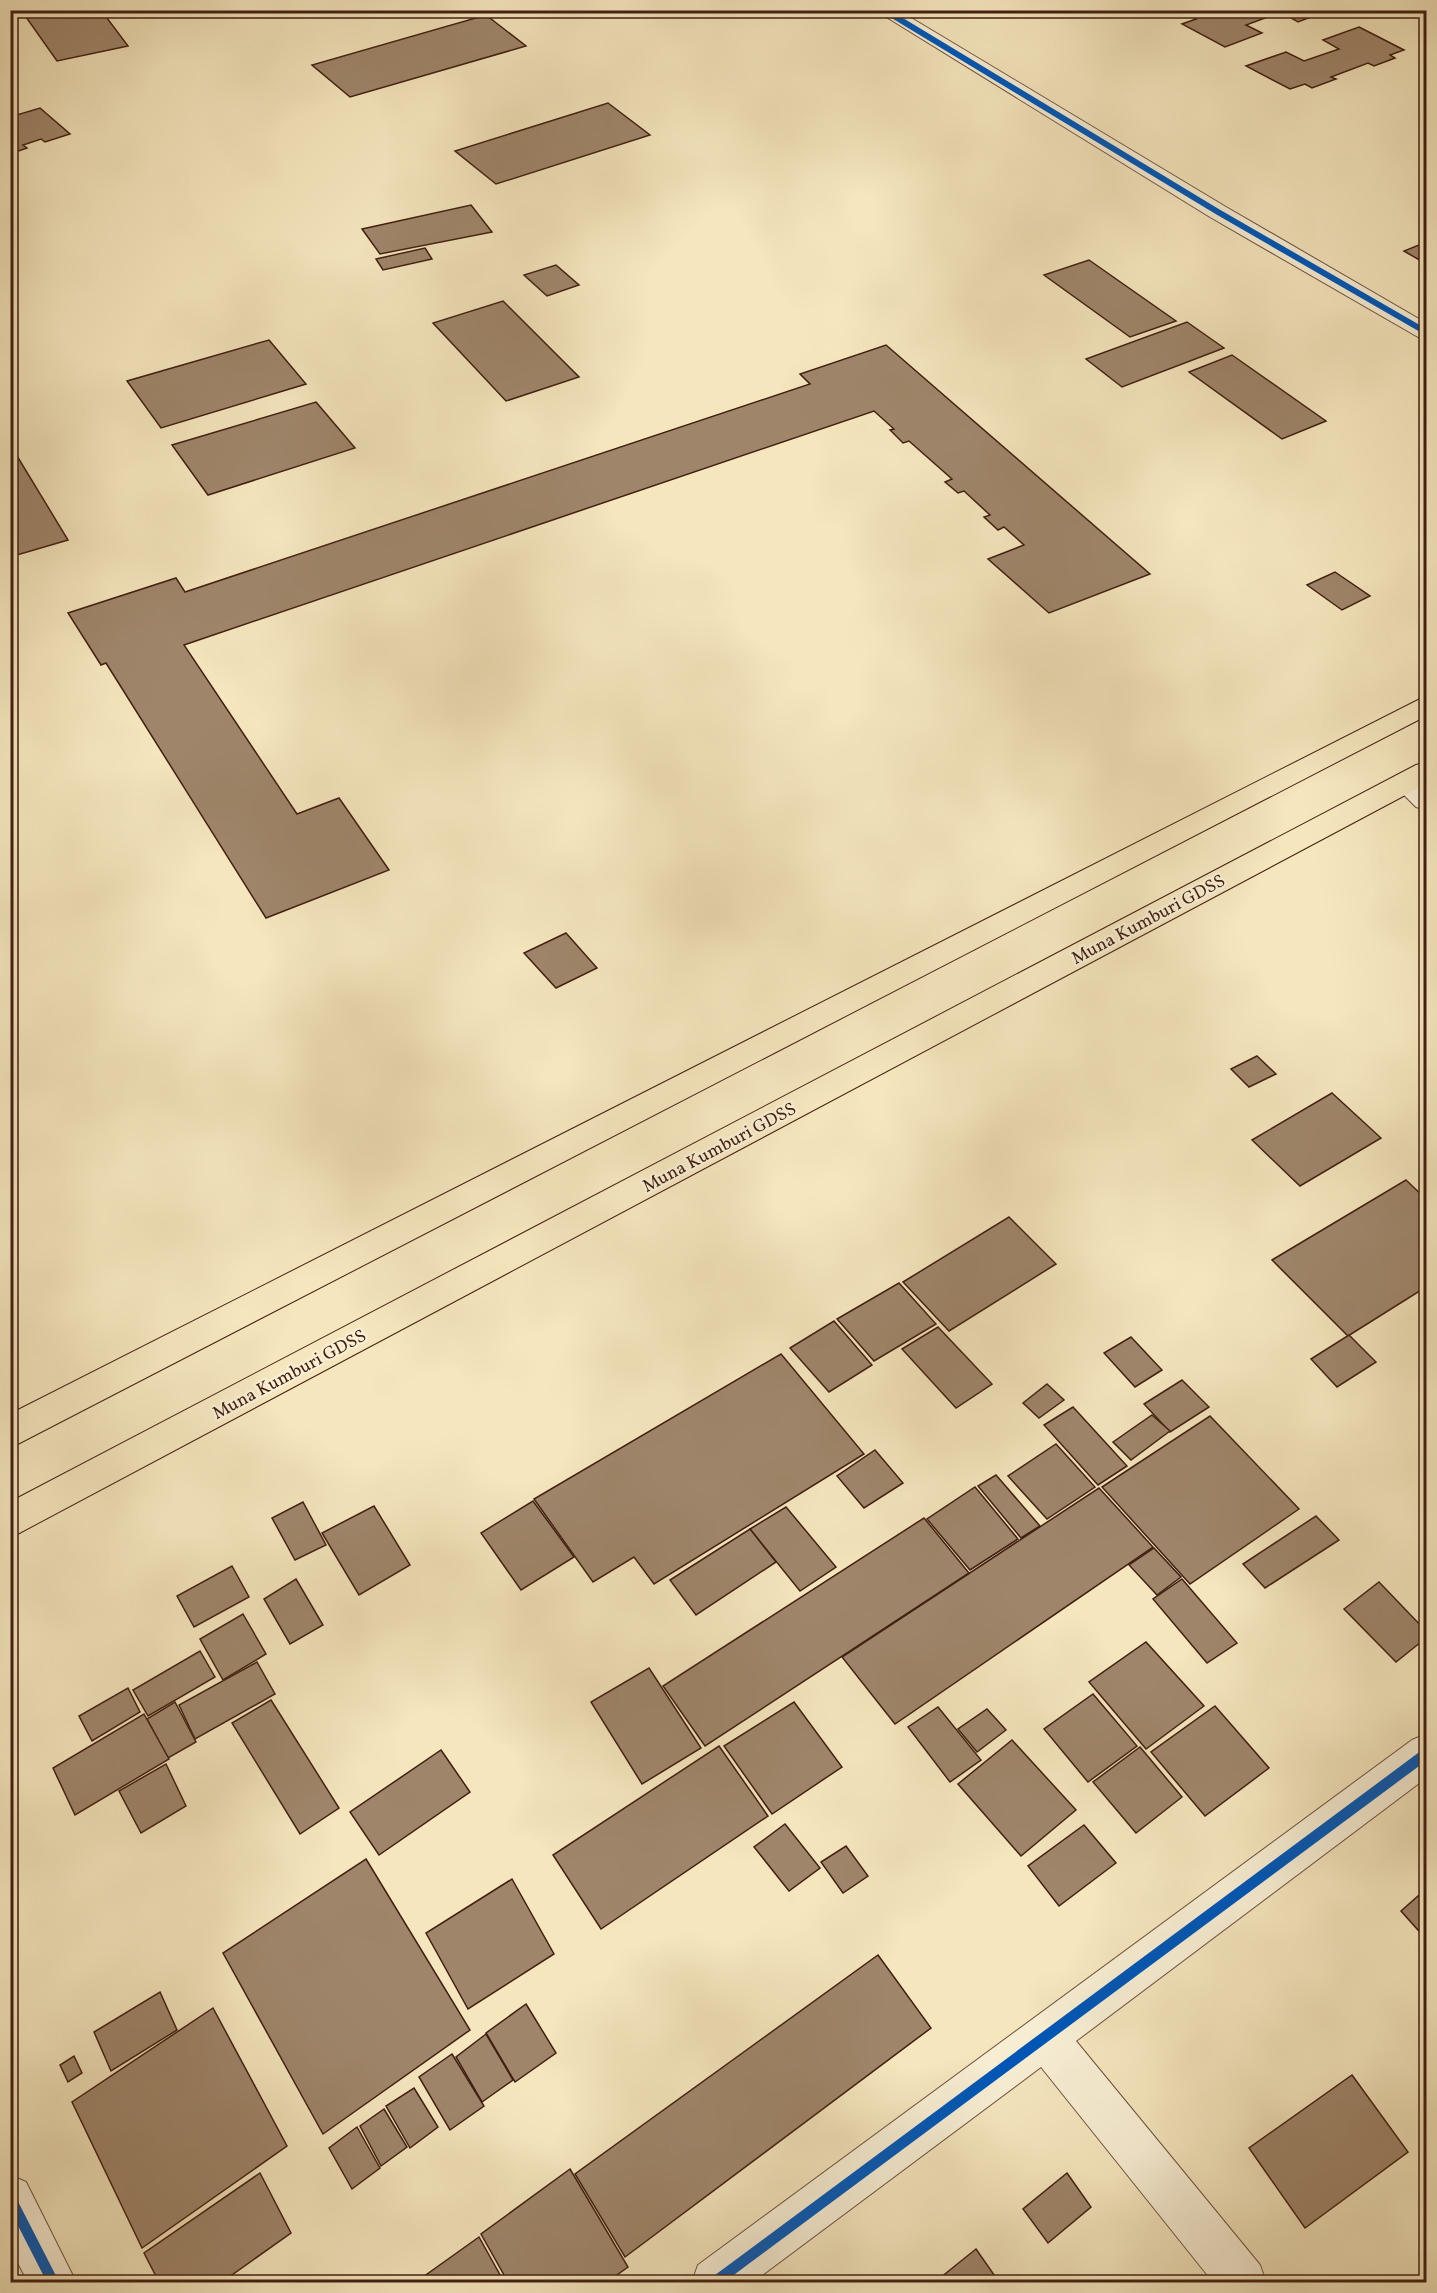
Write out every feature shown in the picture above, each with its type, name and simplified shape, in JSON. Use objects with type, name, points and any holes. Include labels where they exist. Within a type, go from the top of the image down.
[{"type":"highway","points":[[10,1432],[1426,705]]},
{"type":"highway","name":"Muna Kumburi GDSS","points":[[10,1521],[1420,785]]},
{"type":"street","points":[[884,10],[1218,212],[1426,332]]},
{"type":"street","points":[[715,2283],[1426,1754]]},
{"type":"street","points":[[1045,2037],[1243,2283]]},
{"type":"street","points":[[10,2198],[53,2283]]},
{"type":"building","points":[[21,10],[101,10],[128,46],[57,61]]},
{"type":"building","points":[[1207,10],[1329,10],[1298,22],[1281,12],[1246,25],[1262,33],[1225,47],[1182,24],[1196,19],[1191,16]]},
{"type":"building","points":[[486,15],[526,46],[350,97],[312,65]]},
{"type":"building","points":[[1359,27],[1404,50],[1390,55],[1395,58],[1374,66],[1368,63],[1331,77],[1336,79],[1312,88],[1305,84],[1290,89],[1246,66],[1286,52],[1304,61],[1339,49],[1323,40]]},
{"type":"building","points":[[608,103],[650,135],[496,184],[455,151]]},
{"type":"building","points":[[40,108],[70,134],[45,142],[41,139],[23,145],[27,148],[10,154],[10,117]]},
{"type":"building","points":[[471,205],[492,232],[380,254],[362,229]]},
{"type":"building","points":[[1426,242],[1426,258],[1421,261],[1404,251]]},
{"type":"building","points":[[425,248],[432,259],[383,270],[376,259]]},
{"type":"building","points":[[1089,260],[1176,321],[1130,337],[1044,275]]},
{"type":"building","points":[[556,265],[579,285],[547,296],[524,275]]},
{"type":"building","points":[[503,301],[579,377],[506,401],[433,323]]},
{"type":"building","points":[[1187,322],[1224,348],[1122,387],[1086,359]]},
{"type":"building","points":[[269,340],[306,384],[161,428],[127,381]]},
{"type":"building","points":[[886,345],[1150,574],[1049,613],[988,559],[1024,545],[1004,527],[998,530],[984,517],[990,515],[964,491],[958,493],[945,482],[952,479],[909,441],[903,443],[890,430],[894,429],[874,411],[184,645],[297,814],[339,798],[389,870],[266,918],[106,663],[101,665],[68,613],[176,578],[185,592],[810,384],[800,374]]},
{"type":"building","points":[[1232,355],[1326,421],[1282,439],[1189,372]]},
{"type":"building","points":[[316,402],[355,448],[208,495],[172,445]]},
{"type":"building","points":[[14,451],[68,540],[10,557],[10,452]]},
{"type":"building","points":[[1335,572],[1370,596],[1342,610],[1307,585]]},
{"type":"building","points":[[566,933],[597,968],[556,988],[524,953]]},
{"type":"building","points":[[1257,1056],[1276,1074],[1249,1087],[1231,1069]]},
{"type":"building","points":[[1332,1093],[1381,1138],[1300,1186],[1252,1140]]},
{"type":"building","points":[[1406,1180],[1426,1199],[1426,1287],[1348,1336],[1272,1260]]},
{"type":"building","points":[[1009,1217],[1056,1264],[949,1331],[903,1282]]},
{"type":"building","points":[[899,1283],[936,1324],[874,1361],[837,1319]]},
{"type":"building","points":[[834,1321],[872,1365],[829,1392],[790,1348]]},
{"type":"building","points":[[938,1327],[992,1384],[956,1408],[902,1349]]},
{"type":"building","points":[[1349,1335],[1376,1362],[1337,1387],[1311,1359]]},
{"type":"building","points":[[1131,1337],[1162,1370],[1135,1387],[1104,1353]]},
{"type":"building","points":[[781,1354],[864,1454],[654,1584],[634,1557],[593,1582],[534,1499]]},
{"type":"building","points":[[1182,1380],[1209,1407],[1170,1432],[1144,1404]]},
{"type":"building","points":[[1047,1384],[1064,1400],[1039,1418],[1023,1403]]},
{"type":"building","points":[[1073,1407],[1127,1466],[1098,1485],[1044,1425]]},
{"type":"building","points":[[1152,1415],[1170,1431],[1131,1460],[1113,1442]]},
{"type":"building","points":[[1210,1416],[1299,1509],[1190,1584],[1102,1487]]},
{"type":"building","points":[[1056,1444],[1095,1487],[1047,1519],[1008,1476]]},
{"type":"building","points":[[875,1450],[903,1483],[864,1508],[837,1476]]},
{"type":"building","points":[[996,1475],[1040,1526],[1021,1538],[978,1486]]},
{"type":"building","points":[[975,1487],[1018,1539],[970,1570],[927,1519]]},
{"type":"building","points":[[1099,1488],[1153,1547],[895,1724],[842,1657]]},
{"type":"building","points":[[533,1501],[574,1557],[521,1590],[481,1533]]},
{"type":"building","points":[[303,1502],[326,1545],[295,1560],[272,1518]]},
{"type":"building","points":[[374,1506],[410,1565],[359,1595],[322,1533]]},
{"type":"building","points":[[786,1507],[836,1567],[800,1591],[750,1529]]},
{"type":"building","points":[[1316,1516],[1339,1540],[1265,1588],[1243,1564]]},
{"type":"building","points":[[924,1518],[969,1573],[705,1746],[663,1686]]},
{"type":"building","points":[[750,1529],[776,1562],[696,1615],[670,1580]]},
{"type":"building","points":[[1154,1548],[1181,1577],[1157,1595],[1129,1565]]},
{"type":"building","points":[[232,1566],[249,1597],[194,1627],[177,1596]]},
{"type":"building","points":[[296,1579],[323,1625],[290,1644],[264,1599]]},
{"type":"building","points":[[1182,1579],[1237,1643],[1207,1663],[1153,1599]]},
{"type":"building","points":[[1379,1582],[1426,1631],[1426,1638],[1396,1662],[1344,1609]]},
{"type":"building","points":[[243,1614],[266,1654],[223,1680],[200,1639]]},
{"type":"building","points":[[1146,1642],[1204,1706],[1146,1749],[1089,1682]]},
{"type":"building","points":[[200,1651],[215,1677],[148,1716],[133,1690]]},
{"type":"building","points":[[257,1662],[275,1694],[195,1739],[179,1705]]},
{"type":"building","points":[[649,1668],[701,1748],[642,1784],[591,1702]]},
{"type":"building","points":[[128,1688],[140,1712],[92,1741],[79,1716]]},
{"type":"building","points":[[1093,1694],[1137,1746],[1088,1782],[1044,1729]]},
{"type":"building","points":[[271,1700],[339,1808],[300,1834],[232,1723]]},
{"type":"building","points":[[175,1702],[196,1742],[168,1758],[147,1719]]},
{"type":"building","points":[[794,1702],[842,1767],[772,1814],[724,1746]]},
{"type":"building","points":[[1215,1706],[1269,1768],[1205,1816],[1151,1752]]},
{"type":"building","points":[[938,1707],[981,1760],[950,1782],[908,1727]]},
{"type":"building","points":[[987,1709],[1006,1730],[977,1752],[958,1729]]},
{"type":"building","points":[[144,1714],[169,1759],[75,1815],[53,1768]]},
{"type":"building","points":[[1012,1740],[1076,1810],[1021,1856],[958,1784]]},
{"type":"building","points":[[719,1746],[768,1816],[601,1929],[553,1855]]},
{"type":"building","points":[[1140,1747],[1182,1797],[1136,1833],[1093,1782]]},
{"type":"building","points":[[441,1750],[470,1792],[379,1855],[350,1812]]},
{"type":"building","points":[[166,1764],[186,1806],[141,1833],[119,1791]]},
{"type":"building","points":[[785,1824],[820,1868],[789,1891],[754,1847]]},
{"type":"building","points":[[1084,1825],[1116,1863],[1059,1906],[1028,1866]]},
{"type":"building","points":[[846,1846],[868,1876],[843,1893],[821,1862]]},
{"type":"building","points":[[366,1859],[470,2030],[323,2134],[223,1953]]},
{"type":"building","points":[[512,1879],[554,1954],[468,2009],[426,1933]]},
{"type":"building","points":[[1426,1889],[1426,1939],[1401,1911]]},
{"type":"building","points":[[878,1955],[931,2028],[625,2257],[575,2174]]},
{"type":"building","points":[[160,1992],[177,2030],[111,2071],[94,2032]]},
{"type":"building","points":[[526,2004],[556,2053],[515,2082],[486,2033]]},
{"type":"building","points":[[213,2008],[287,2146],[142,2248],[72,2102]]},
{"type":"building","points":[[486,2034],[513,2080],[482,2102],[456,2057]]},
{"type":"building","points":[[452,2054],[484,2106],[450,2130],[419,2077]]},
{"type":"building","points":[[74,2056],[82,2073],[68,2082],[60,2065]]},
{"type":"building","points":[[1352,2075],[1408,2152],[1305,2228],[1249,2148]]},
{"type":"building","points":[[414,2088],[438,2127],[410,2148],[386,2106]]},
{"type":"building","points":[[384,2109],[407,2147],[381,2166],[360,2126]]},
{"type":"building","points":[[357,2127],[380,2168],[352,2189],[329,2148]]},
{"type":"building","points":[[570,2169],[628,2267],[607,2282],[508,2282],[481,2234]]},
{"type":"building","points":[[260,2173],[291,2233],[222,2282],[159,2282],[144,2253]]},
{"type":"building","points":[[1067,2173],[1091,2207],[1048,2243],[1023,2209]]},
{"type":"building","points":[[479,2237],[504,2282],[416,2282]]},
{"type":"building","points":[[976,2249],[999,2282],[935,2282]]},
{"type":"cycle path","points":[[884,10],[1218,212],[1426,332]]},
{"type":"cycle path","points":[[715,2282],[1426,1754]]},
{"type":"cycle path","points":[[10,2198],[53,2282]]}]
